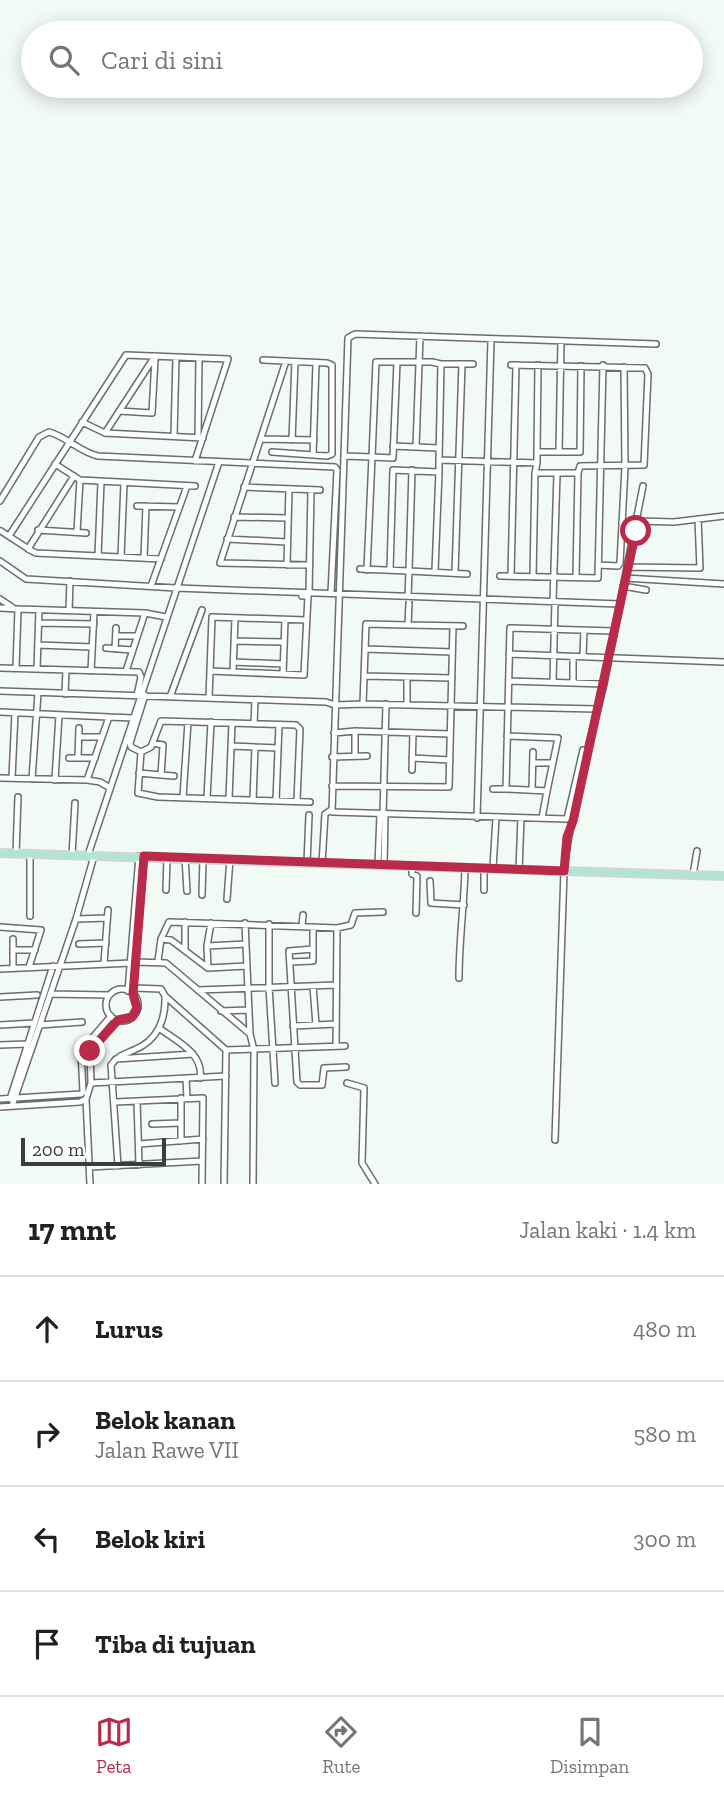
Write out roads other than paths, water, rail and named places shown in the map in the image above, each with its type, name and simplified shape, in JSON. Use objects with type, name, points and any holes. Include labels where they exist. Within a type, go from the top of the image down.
[{"type":"main road","points":[[0,853],[724,876]]},
{"type":"street","points":[[336,594],[349,335],[656,344]]},
{"type":"street","points":[[416,447],[420,337]]},
{"type":"street","points":[[477,818],[491,340]]},
{"type":"street","points":[[559,452],[561,341]]},
{"type":"street","points":[[9,536],[126,355],[228,359],[200,438],[195,461]]},
{"type":"street","points":[[105,433],[155,356]]},
{"type":"street","points":[[119,411],[152,413],[155,356]]},
{"type":"street","points":[[174,436],[176,357]]},
{"type":"street","points":[[199,358],[200,438]]},
{"type":"street","points":[[263,360],[332,365],[332,454],[272,452]]},
{"type":"street","points":[[286,361],[220,563],[310,565]]},
{"type":"street","points":[[292,440],[295,362]]},
{"type":"street","points":[[390,570],[397,362]]},
{"type":"street","points":[[313,455],[316,363]]},
{"type":"street","points":[[467,574],[363,570],[372,457],[375,363],[473,364]]},
{"type":"street","points":[[435,571],[441,364]]},
{"type":"street","points":[[455,573],[462,364]]},
{"type":"street","points":[[512,576],[514,365],[645,368],[648,374],[644,465],[580,466]]},
{"type":"street","points":[[533,577],[538,365]]},
{"type":"street","points":[[597,587],[603,365]]},
{"type":"street","points":[[576,577],[581,366]]},
{"type":"street","points":[[598,565],[618,566],[621,563],[625,467],[624,367]]},
{"type":"street","points":[[82,422],[105,433],[200,438]]},
{"type":"street","points":[[0,500],[39,437],[48,432],[98,456],[337,468],[335,705],[331,810]]},
{"type":"street","points":[[261,439],[314,440]]},
{"type":"street","points":[[393,446],[438,448]]},
{"type":"street","points":[[537,452],[580,452]]},
{"type":"street","points":[[344,456],[393,458]]},
{"type":"street","points":[[439,460],[537,463]]},
{"type":"street","points":[[6,1107],[13,1098],[57,965],[76,919],[110,788],[219,462]]},
{"type":"street","points":[[55,464],[77,478],[102,482],[195,486]]},
{"type":"street","points":[[393,470],[439,472]]},
{"type":"street","points":[[408,625],[412,470]]},
{"type":"street","points":[[535,473],[578,474]]},
{"type":"street","points":[[552,682],[557,474]]},
{"type":"street","points":[[28,549],[38,530],[77,478]]},
{"type":"street","points":[[77,478],[77,533]]},
{"type":"street","points":[[98,556],[102,482]]},
{"type":"street","points":[[121,557],[124,483]]},
{"type":"street","points":[[152,586],[187,486]]},
{"type":"street","points":[[244,486],[320,490]]},
{"type":"street","points":[[555,1140],[567,837],[604,684],[643,486]]},
{"type":"street","points":[[287,565],[289,489]]},
{"type":"street","points":[[210,671],[304,675],[311,490]]},
{"type":"street","points":[[137,506],[179,508]]},
{"type":"street","points":[[144,558],[146,506]]},
{"type":"street","points":[[638,521],[669,523],[724,516]]},
{"type":"street","points":[[234,517],[288,518]]},
{"type":"street","points":[[627,567],[698,569],[701,564],[698,519]]},
{"type":"street","points":[[38,530],[86,533]]},
{"type":"street","points":[[1,531],[36,553],[161,559]]},
{"type":"street","points":[[228,539],[288,542]]},
{"type":"street","points":[[0,561],[26,579],[409,599],[483,598],[620,604]]},
{"type":"street","points":[[500,576],[598,578]]},
{"type":"street","points":[[625,578],[724,584]]},
{"type":"street","points":[[69,611],[70,582]]},
{"type":"street","points":[[624,586],[646,590]]},
{"type":"street","points":[[0,599],[16,609]]},
{"type":"street","points":[[0,608],[166,617]]},
{"type":"street","points":[[16,609],[16,668]]},
{"type":"street","points":[[37,669],[39,610]]},
{"type":"street","points":[[170,697],[202,610]]},
{"type":"street","points":[[91,671],[94,612]]},
{"type":"street","points":[[126,671],[145,614]]},
{"type":"street","points":[[209,698],[209,617],[306,620]]},
{"type":"street","points":[[233,672],[235,618]]},
{"type":"street","points":[[283,674],[285,620]]},
{"type":"street","points":[[39,623],[94,624]]},
{"type":"street","points":[[363,704],[367,624],[463,626]]},
{"type":"street","points":[[332,786],[449,787],[453,626]]},
{"type":"street","points":[[115,649],[116,628]]},
{"type":"street","points":[[500,628],[614,631]]},
{"type":"street","points":[[506,789],[510,628]]},
{"type":"street","points":[[583,656],[584,630]]},
{"type":"street","points":[[116,636],[137,636]]},
{"type":"street","points":[[234,641],[284,642]]},
{"type":"street","points":[[38,645],[92,647]]},
{"type":"street","points":[[106,648],[132,650]]},
{"type":"street","points":[[366,649],[452,652]]},
{"type":"street","points":[[509,654],[724,662]]},
{"type":"street","points":[[573,657],[573,683]]},
{"type":"street","points":[[234,662],[283,664]]},
{"type":"street","points":[[0,668],[139,672],[141,695],[130,743],[131,747],[141,752],[148,750],[153,743],[166,712]]},
{"type":"street","points":[[65,694],[66,670]]},
{"type":"street","points":[[365,676],[452,678]]},
{"type":"street","points":[[407,677],[407,705]]},
{"type":"street","points":[[509,681],[604,684]]},
{"type":"street","points":[[0,691],[326,702],[335,705],[596,709]]},
{"type":"street","points":[[32,779],[38,693]]},
{"type":"street","points":[[254,724],[255,700]]},
{"type":"street","points":[[381,866],[386,704]]},
{"type":"street","points":[[0,712],[133,718]]},
{"type":"street","points":[[12,778],[15,713]]},
{"type":"street","points":[[55,780],[59,715]]},
{"type":"street","points":[[87,780],[109,717]]},
{"type":"street","points":[[161,721],[296,725],[300,729],[297,801]]},
{"type":"street","points":[[183,797],[188,722]]},
{"type":"street","points":[[206,798],[211,723]]},
{"type":"street","points":[[229,799],[232,723]]},
{"type":"street","points":[[276,801],[279,724]]},
{"type":"street","points":[[78,757],[79,728]]},
{"type":"street","points":[[334,733],[355,731],[450,734]]},
{"type":"street","points":[[355,731],[355,756]]},
{"type":"street","points":[[412,770],[413,733]]},
{"type":"street","points":[[507,736],[558,738],[542,818]]},
{"type":"street","points":[[79,737],[102,737]]},
{"type":"street","points":[[153,743],[163,745],[162,775]]},
{"type":"street","points":[[231,746],[278,748]]},
{"type":"street","points":[[253,800],[255,747]]},
{"type":"street","points":[[331,810],[334,813],[383,815],[568,819],[583,750]]},
{"type":"street","points":[[141,752],[138,793],[310,802]]},
{"type":"street","points":[[532,790],[533,752]]},
{"type":"street","points":[[332,757],[367,756]]},
{"type":"street","points":[[69,758],[95,758]]},
{"type":"street","points":[[412,758],[450,760]]},
{"type":"street","points":[[533,763],[553,764]]},
{"type":"street","points":[[139,774],[174,776]]},
{"type":"street","points":[[0,778],[87,780],[100,782],[110,788]]},
{"type":"street","points":[[493,789],[547,791]]},
{"type":"street","points":[[16,853],[18,797]]},
{"type":"street","points":[[72,855],[75,803]]},
{"type":"street","points":[[322,864],[325,814],[331,810]]},
{"type":"street","points":[[307,863],[309,815]]},
{"type":"street","points":[[493,868],[496,818]]},
{"type":"street","points":[[519,870],[521,818]]},
{"type":"street","points":[[693,875],[697,851]]},
{"type":"street","points":[[30,854],[30,916]]},
{"type":"street","points":[[109,995],[106,1003],[111,1016],[118,1020],[128,1019],[135,1013],[137,1003],[132,991],[133,962],[142,856]]},
{"type":"street","points":[[166,890],[167,858]]},
{"type":"street","points":[[185,858],[187,891]]},
{"type":"street","points":[[202,895],[203,859]]},
{"type":"street","points":[[228,899],[230,859]]},
{"type":"street","points":[[412,867],[412,874],[417,876],[415,913]]},
{"type":"street","points":[[459,978],[459,935],[464,905],[465,869]]},
{"type":"street","points":[[484,869],[484,890]]},
{"type":"street","points":[[430,881],[431,903],[464,905]]},
{"type":"street","points":[[104,963],[108,910]]},
{"type":"street","points":[[158,961],[168,923],[245,923],[337,928],[351,925],[355,913],[383,912]]},
{"type":"street","points":[[303,915],[303,926]]},
{"type":"street","points":[[76,919],[107,918]]},
{"type":"street","points":[[185,922],[185,950]]},
{"type":"street","points":[[208,968],[207,946],[211,923]]},
{"type":"street","points":[[245,923],[250,1034],[254,1050],[253,1184]]},
{"type":"street","points":[[269,924],[269,988],[275,1083]]},
{"type":"street","points":[[0,927],[41,930],[29,967]]},
{"type":"street","points":[[290,962],[313,961],[313,927]]},
{"type":"street","points":[[336,1046],[337,928]]},
{"type":"street","points":[[13,939],[13,968]]},
{"type":"street","points":[[162,939],[172,940],[208,968],[247,966]]},
{"type":"street","points":[[79,944],[106,943]]},
{"type":"street","points":[[207,946],[246,944]]},
{"type":"street","points":[[313,949],[290,949],[297,1082],[300,1085],[322,1085],[324,1068],[346,1068]]},
{"type":"street","points":[[13,950],[34,950]]},
{"type":"street","points":[[0,969],[158,961],[166,963],[250,1034]]},
{"type":"street","points":[[13,1098],[27,1044],[50,994],[57,965]]},
{"type":"street","points":[[198,990],[336,985]]},
{"type":"street","points":[[313,986],[316,1025]]},
{"type":"street","points":[[50,994],[109,995],[122,989],[161,989],[165,996],[226,1050],[345,1046]]},
{"type":"street","points":[[0,997],[37,995]]},
{"type":"street","points":[[118,1166],[111,1065],[115,1059],[152,1040],[164,1012],[165,996]]},
{"type":"street","points":[[222,1011],[249,1010]]},
{"type":"street","points":[[0,1099],[81,1094],[81,1051],[111,1016]]},
{"type":"street","points":[[90,1184],[86,1099],[91,1083],[90,1051],[118,1020]]},
{"type":"street","points":[[0,1025],[82,1022]]},
{"type":"street","points":[[293,1026],[336,1024]]},
{"type":"street","points":[[159,1028],[201,1063],[201,1077]]},
{"type":"street","points":[[0,1045],[27,1044]]},
{"type":"street","points":[[224,1184],[226,1050]]},
{"type":"street","points":[[115,1059],[193,1054]]},
{"type":"street","points":[[91,1083],[226,1076]]},
{"type":"street","points":[[181,1141],[186,1079]]},
{"type":"street","points":[[347,1083],[364,1088],[362,1163],[375,1184]]},
{"type":"street","points":[[115,1102],[203,1098],[202,1184]]},
{"type":"street","points":[[6,1107],[80,1102],[86,1099]]},
{"type":"street","points":[[136,1101],[139,1165]]},
{"type":"street","points":[[152,1124],[181,1123]]},
{"type":"street","points":[[245,1131],[255,1131]]},
{"type":"street","points":[[139,1144],[203,1139]]},
{"type":"street","points":[[90,1167],[202,1161]]}]
